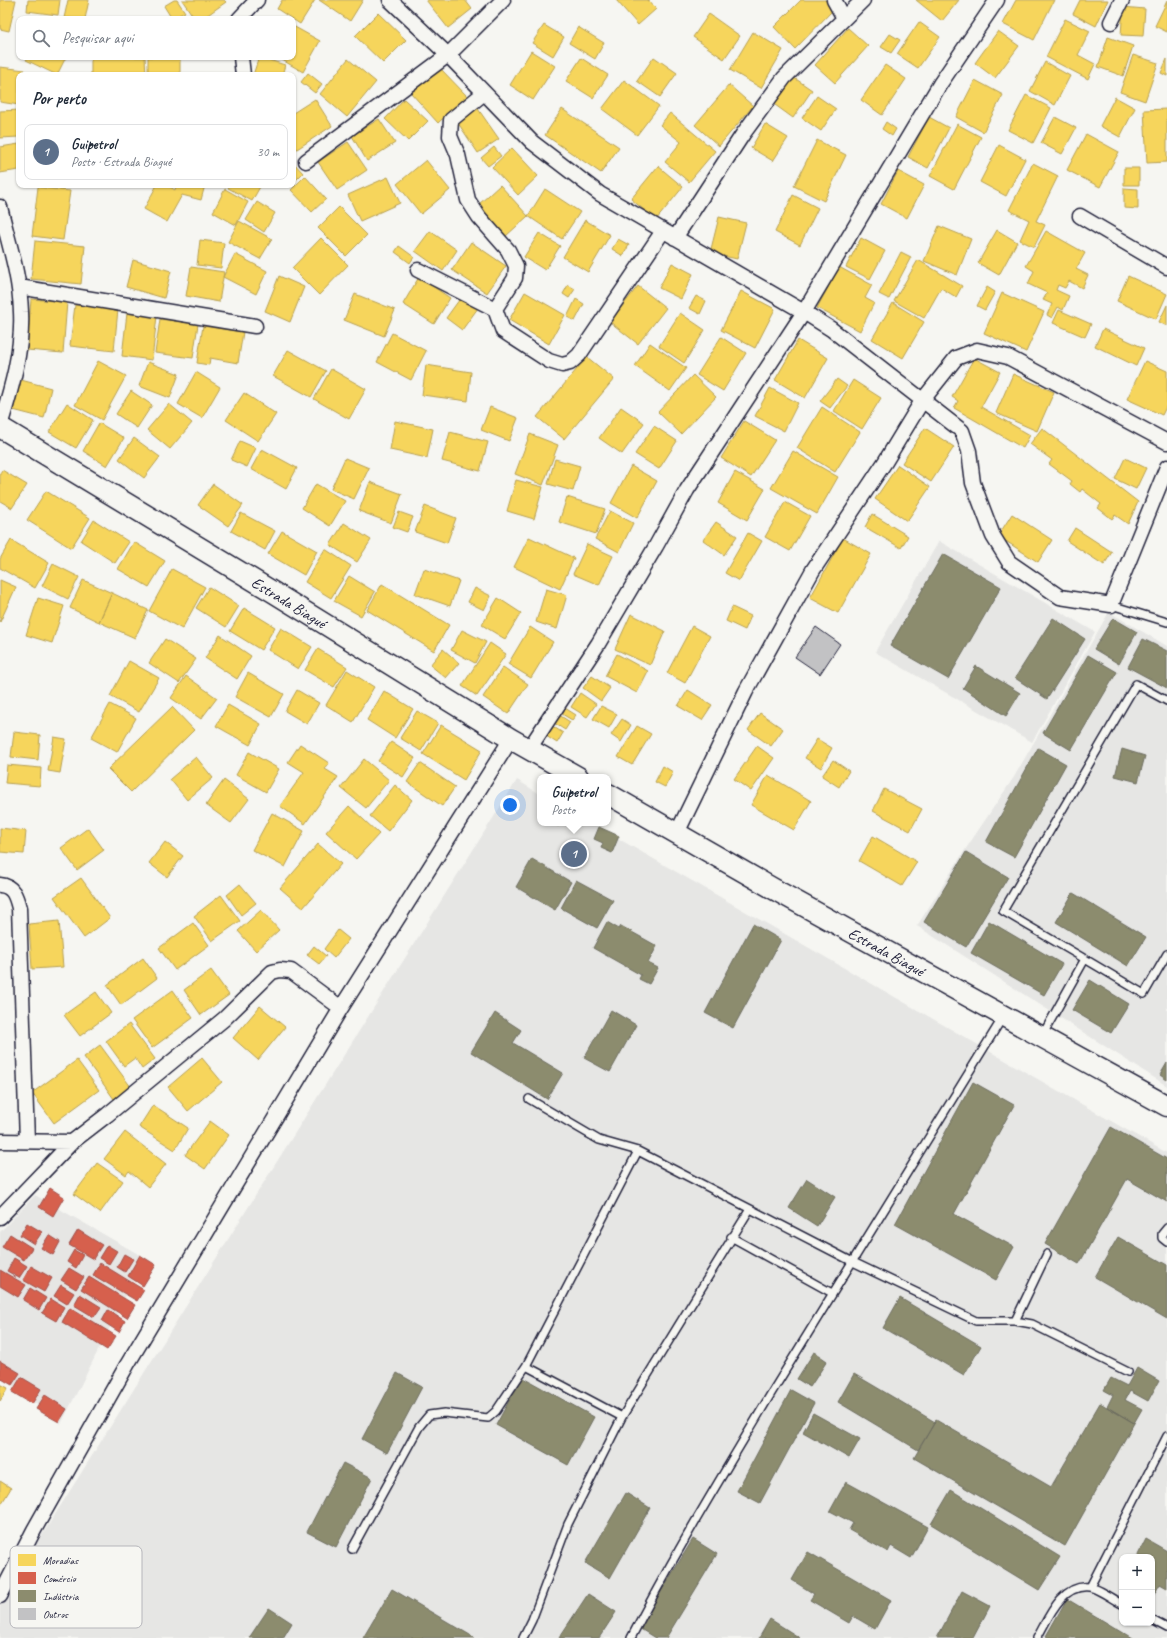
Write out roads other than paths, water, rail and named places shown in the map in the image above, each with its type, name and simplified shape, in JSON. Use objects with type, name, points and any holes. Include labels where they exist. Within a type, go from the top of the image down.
[{"type":"main road","name":"Estrada Biagué","points":[[0,427],[273,592],[529,750],[573,774]]},
{"type":"main road","name":"Estrada Biagué","points":[[611,796],[1042,1038],[1167,1106]]},
{"type":"street","points":[[242,16],[257,0]]},
{"type":"street","points":[[390,0],[448,55],[532,142],[600,194],[831,329],[962,431],[969,451],[973,482],[992,536],[1009,562],[1060,597],[1111,605],[1167,467]]},
{"type":"street","points":[[306,161],[448,55],[503,0]]},
{"type":"street","points":[[834,0],[844,18]]},
{"type":"street","points":[[418,270],[495,309],[503,331],[549,361],[562,365],[570,363],[579,355],[784,78],[863,0]]},
{"type":"street","points":[[529,750],[598,644],[687,490],[804,312],[940,84],[997,0]]},
{"type":"street","points":[[1111,22],[1122,0]]},
{"type":"street","points":[[241,60],[243,72]]},
{"type":"street","points":[[484,93],[451,120],[450,136],[458,156],[468,200],[479,217],[508,250],[516,266],[515,278],[495,309]]},
{"type":"street","points":[[0,207],[19,287],[22,312],[21,332],[11,392],[0,427]]},
{"type":"street","points":[[1080,216],[1167,267]]},
{"type":"street","points":[[19,287],[255,326]]},
{"type":"street","points":[[677,833],[746,691],[813,570],[885,462],[922,401],[956,358],[977,350],[1008,356],[1167,442]]},
{"type":"street","points":[[26,1546],[128,1365],[341,1008],[511,739]]},
{"type":"street","points":[[0,885],[10,888],[16,894],[19,908],[27,1141]]},
{"type":"street","points":[[0,1216],[72,1142],[107,1116],[224,1019],[272,972],[280,970],[291,971],[341,1008]]},
{"type":"street","points":[[0,1141],[72,1142]]},
{"type":"street","points":[[0,1596],[10,1577]]},
{"type":"lane","points":[[1111,605],[1167,622]]},
{"type":"lane","points":[[1167,702],[1136,684],[1003,911],[1144,994],[1167,954]]},
{"type":"lane","points":[[1042,1038],[1086,959]]},
{"type":"lane","points":[[631,1638],[658,1585],[694,1522],[851,1261],[1003,1016]]},
{"type":"lane","points":[[529,1099],[599,1140],[638,1151],[851,1261],[976,1321],[1015,1321],[1032,1324],[1128,1372]]},
{"type":"lane","points":[[352,1549],[419,1427],[429,1415],[444,1413],[488,1418],[496,1411],[526,1366],[638,1151]]},
{"type":"lane","points":[[524,1638],[568,1524],[622,1417],[731,1237],[750,1209]]},
{"type":"lane","points":[[1167,1228],[1162,1234],[1162,1238],[1167,1242]]},
{"type":"lane","points":[[731,1237],[832,1294]]},
{"type":"lane","points":[[1015,1321],[1047,1254]]},
{"type":"lane","points":[[526,1366],[622,1417]]},
{"type":"lane","points":[[1090,1587],[1167,1436]]},
{"type":"lane","points":[[1037,1638],[1063,1596],[1078,1588],[1090,1587],[1119,1602]]},
{"type":"lane","points":[[1155,1622],[1167,1628]]},
{"type":"place","name":"Guipetrol","points":[[574,854]]}]
